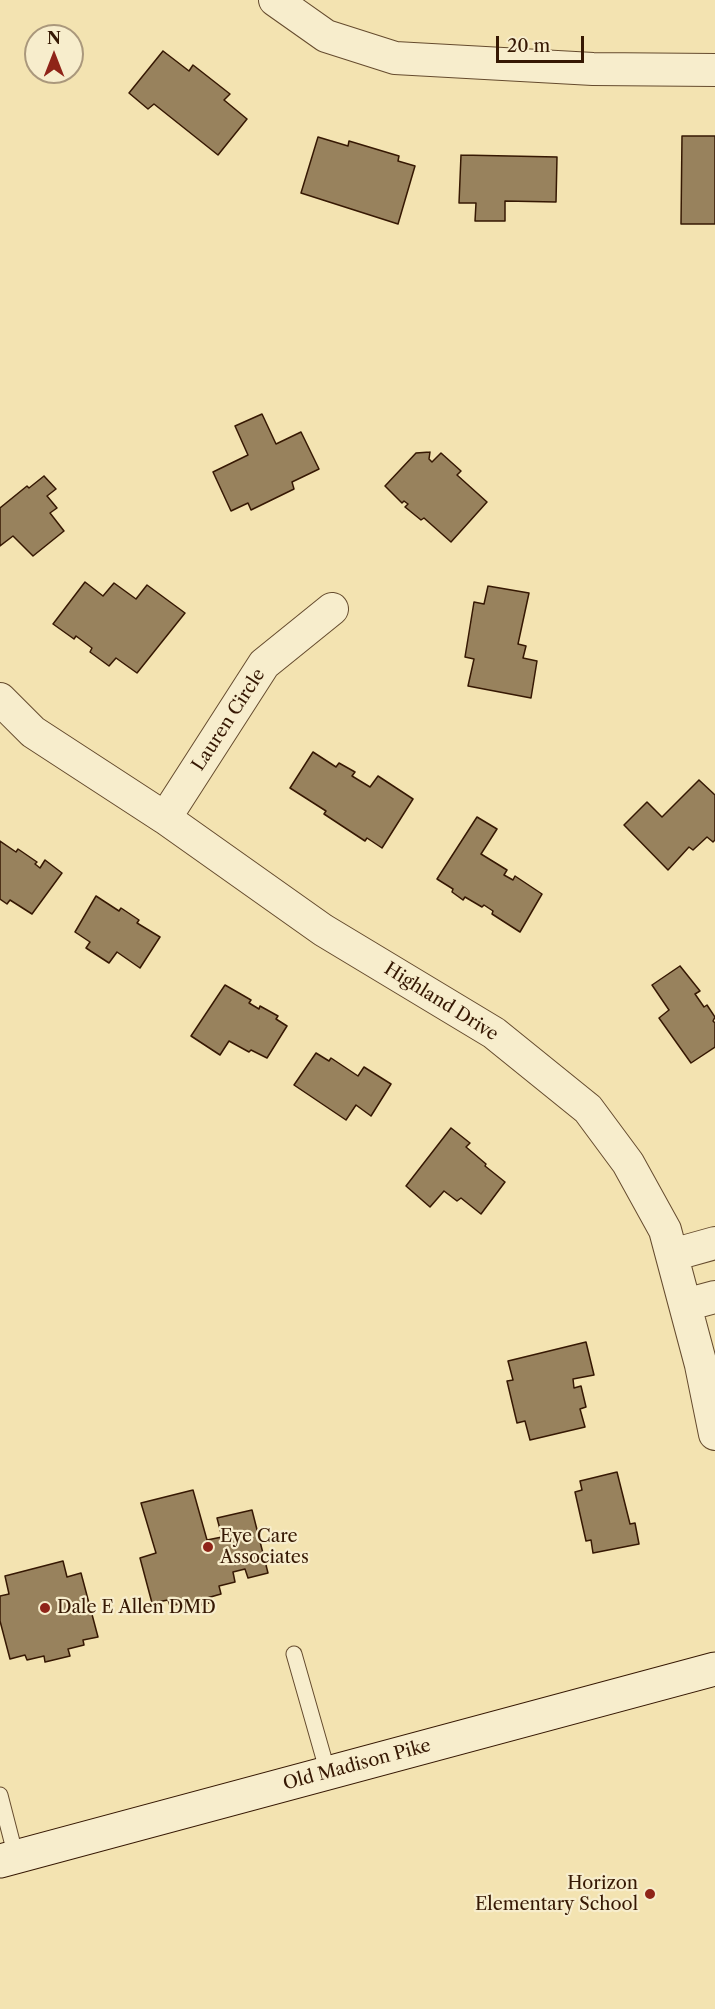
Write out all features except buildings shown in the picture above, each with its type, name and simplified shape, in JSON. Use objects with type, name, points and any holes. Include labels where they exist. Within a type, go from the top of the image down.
[{"type":"main road","name":"Old Madison Pike","points":[[8,1859],[715,1669]]},
{"type":"street","points":[[275,0],[326,36],[395,58],[593,69],[715,69]]},
{"type":"street","name":"Lauren Circle","points":[[165,818],[264,664],[332,609]]},
{"type":"street","name":"Highland Drive","points":[[0,699],[33,732],[165,818],[323,930],[494,1033],[588,1109],[628,1163],[665,1230],[701,1365],[715,1434]]},
{"type":"street","points":[[672,1255],[715,1243]]},
{"type":"street","points":[[685,1305],[715,1297]]},
{"type":"lane","points":[[294,1654],[328,1773]]},
{"type":"lane","points":[[0,1795],[8,1859]]},
{"type":"place","name":"Eye Care Associates","points":[[208,1547]]},
{"type":"place","name":"Dale E Allen DMD","points":[[45,1608]]},
{"type":"place","name":"Horizon Elementary School","points":[[650,1894]]}]
